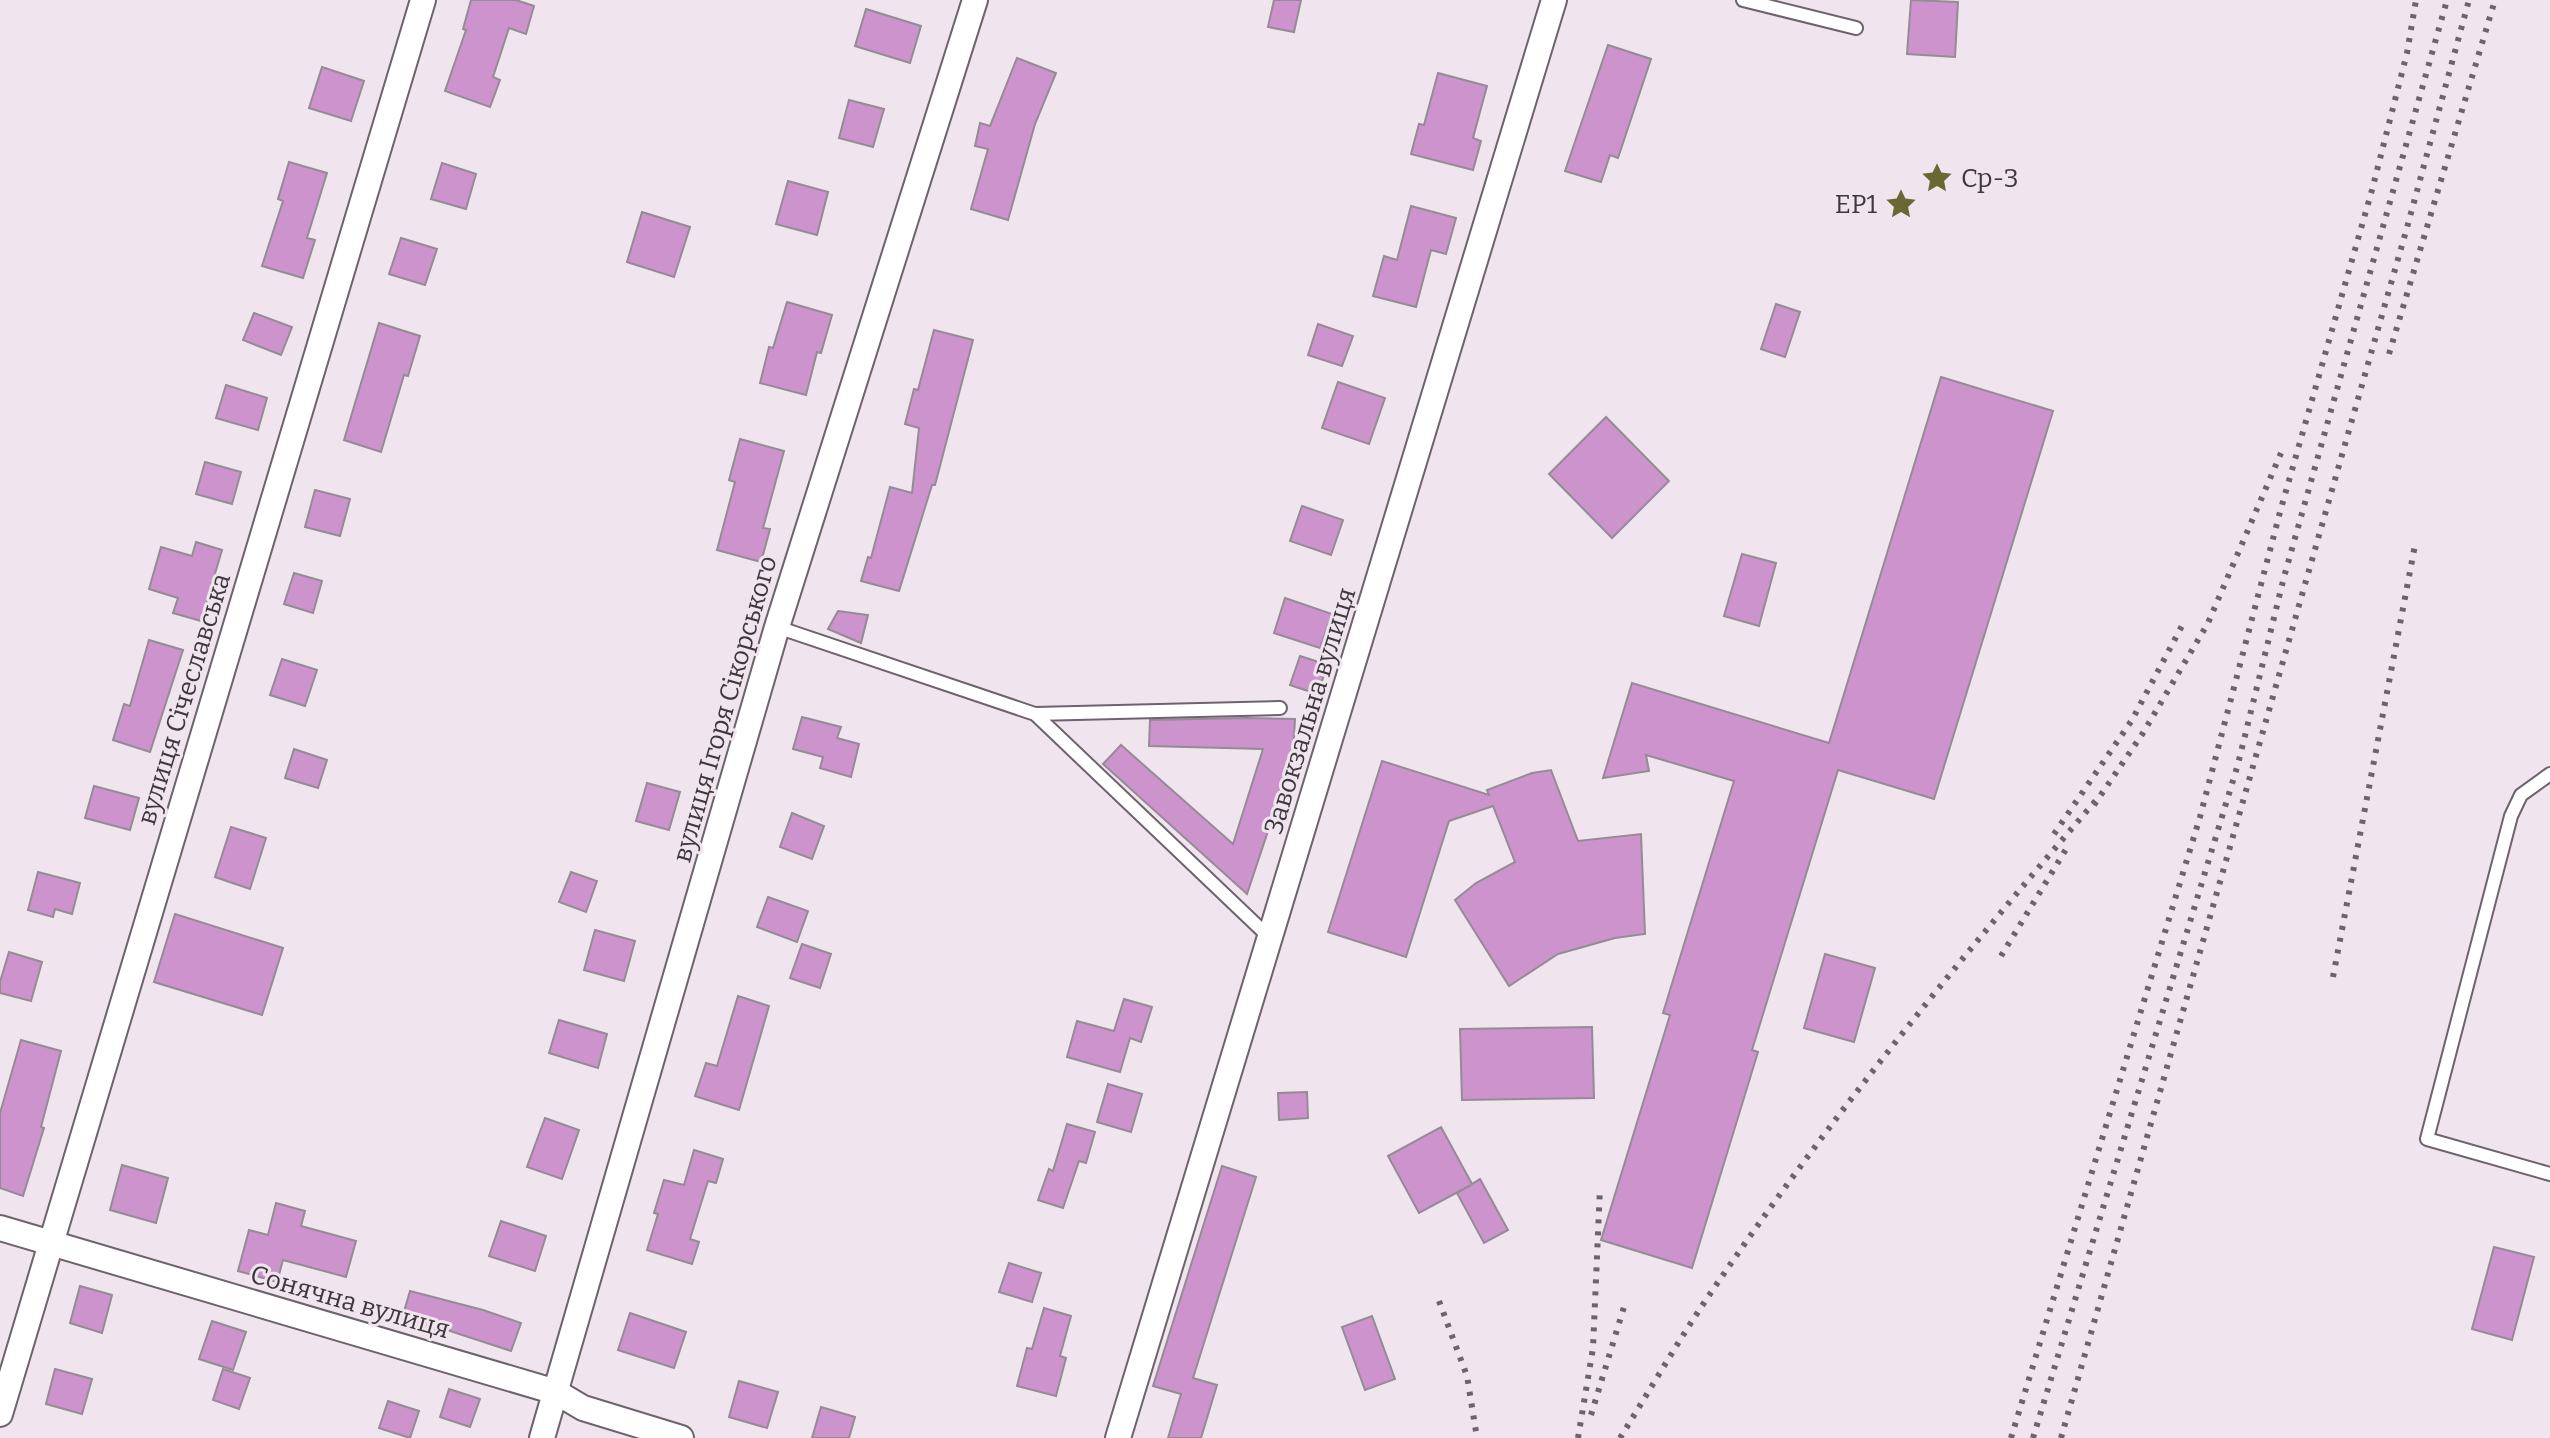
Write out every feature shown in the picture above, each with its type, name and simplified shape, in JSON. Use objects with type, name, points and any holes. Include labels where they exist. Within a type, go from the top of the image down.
[{"type":"street","name":"вулиця Січеславська","points":[[0,1414],[423,0]]},
{"type":"street","name":"вулиця Ігоря Сікорського","points":[[542,1438],[777,627],[975,0]]},
{"type":"street","name":"Завокзальна вулиця","points":[[1118,1438],[1554,0]]},
{"type":"street","name":"Сонячна вулиця","points":[[0,1228],[556,1392],[583,1408],[681,1438]]},
{"type":"lane","points":[[1743,0],[1856,28]]},
{"type":"lane","points":[[777,627],[1035,714],[1280,708]]},
{"type":"lane","points":[[1035,714],[1270,938]]},
{"type":"lane","points":[[2550,774],[2521,795],[2511,816],[2427,1139],[2550,1174]]},
{"type":"building","points":[[471,0],[516,0],[534,6],[526,34],[509,28],[493,77],[500,80],[490,107],[445,91],[466,30],[463,29]]},
{"type":"building","points":[[1274,0],[1301,0],[1294,32],[1268,27]]},
{"type":"building","points":[[1911,0],[1958,2],[1955,57],[1907,54]]},
{"type":"building","points":[[866,9],[921,26],[910,63],[855,46]]},
{"type":"building","points":[[1608,45],[1651,59],[1618,158],[1610,155],[1601,182],[1565,171]]},
{"type":"building","points":[[1017,58],[1056,73],[1035,124],[1008,220],[971,209],[988,149],[975,146],[980,123],[990,126]]},
{"type":"building","points":[[322,67],[364,81],[351,121],[309,108]]},
{"type":"building","points":[[1438,73],[1487,86],[1473,138],[1481,141],[1473,170],[1411,154],[1419,124],[1424,125]]},
{"type":"building","points":[[849,100],[884,109],[873,147],[839,138]]},
{"type":"building","points":[[289,162],[327,173],[307,238],[315,240],[303,278],[262,266],[283,201],[278,199]]},
{"type":"building","points":[[442,163],[476,174],[466,209],[431,199]]},
{"type":"building","points":[[788,181],[828,192],[817,235],[776,224]]},
{"type":"building","points":[[1411,206],[1456,218],[1446,254],[1431,250],[1416,307],[1373,296],[1384,256],[1397,260]]},
{"type":"building","points":[[642,212],[690,227],[674,277],[627,262]]},
{"type":"building","points":[[401,238],[437,249],[425,285],[389,274]]},
{"type":"building","points":[[787,302],[832,315],[821,353],[817,352],[806,395],[760,383],[769,347],[773,348]]},
{"type":"building","points":[[1776,304],[1800,312],[1785,357],[1761,349]]},
{"type":"building","points":[[254,313],[292,327],[281,355],[243,340]]},
{"type":"building","points":[[379,323],[420,336],[408,376],[404,375],[381,452],[344,440]]},
{"type":"building","points":[[1318,324],[1353,336],[1342,366],[1308,355]]},
{"type":"building","points":[[934,330],[973,340],[935,485],[932,485],[899,591],[861,581],[868,557],[871,558],[890,487],[912,493],[919,428],[905,424]]},
{"type":"building","points":[[1941,377],[2053,411],[1934,799],[1838,770],[1752,1050],[1758,1052],[1692,1268],[1601,1240],[1670,1015],[1663,1013],[1734,781],[1646,755],[1649,771],[1603,778],[1632,683],[1829,743]]},
{"type":"building","points":[[1338,382],[1385,398],[1369,444],[1322,428]]},
{"type":"building","points":[[226,385],[267,398],[258,430],[216,418]]},
{"type":"building","points":[[1606,417],[1669,481],[1612,538],[1549,474]]},
{"type":"building","points":[[740,439],[784,451],[763,528],[770,529],[761,562],[717,550],[735,482],[729,480]]},
{"type":"building","points":[[205,462],[241,472],[232,504],[196,494]]},
{"type":"building","points":[[315,490],[350,499],[340,536],[305,527]]},
{"type":"building","points":[[1302,506],[1343,520],[1331,555],[1290,541]]},
{"type":"building","points":[[196,542],[222,550],[201,621],[173,613],[178,598],[149,589],[161,547],[192,556]]},
{"type":"building","points":[[1742,554],[1776,563],[1759,626],[1724,616]]},
{"type":"building","points":[[294,573],[322,581],[313,613],[284,604]]},
{"type":"building","points":[[1285,598],[1332,614],[1320,648],[1274,633]]},
{"type":"building","points":[[838,611],[868,615],[861,643],[828,629]]},
{"type":"building","points":[[149,640],[183,650],[150,752],[113,740],[124,704],[130,706]]},
{"type":"building","points":[[1300,656],[1328,665],[1317,694],[1290,685]]},
{"type":"building","points":[[282,659],[317,670],[305,706],[270,695]]},
{"type":"building","points":[[802,717],[841,727],[837,738],[859,744],[851,777],[820,768],[823,757],[793,749]]},
{"type":"building","points":[[1295,719],[1293,756],[1247,894],[1103,764],[1121,745],[1233,844],[1263,749],[1149,746],[1150,720]]},
{"type":"building","points":[[294,749],[327,760],[318,788],[285,778]]},
{"type":"building","points":[[1382,761],[1489,795],[1487,790],[1532,773],[1551,770],[1578,841],[1641,834],[1645,934],[1615,938],[1558,954],[1509,986],[1455,900],[1476,883],[1515,862],[1493,806],[1449,821],[1406,957],[1328,932]]},
{"type":"building","points":[[647,783],[680,792],[669,830],[636,821]]},
{"type":"building","points":[[94,786],[139,798],[130,830],[85,818]]},
{"type":"building","points":[[792,813],[824,826],[812,859],[780,847]]},
{"type":"building","points":[[231,827],[266,838],[250,889],[215,877]]},
{"type":"building","points":[[38,872],[80,883],[72,914],[55,909],[53,917],[28,910]]},
{"type":"building","points":[[571,872],[597,881],[586,912],[559,902]]},
{"type":"building","points":[[768,897],[808,911],[797,942],[757,927]]},
{"type":"building","points":[[175,914],[283,948],[262,1015],[154,982]]},
{"type":"building","points":[[595,930],[635,941],[624,981],[584,970]]},
{"type":"building","points":[[802,944],[831,954],[820,988],[790,978]]},
{"type":"building","points":[[9,952],[42,962],[31,1001],[0,993]]},
{"type":"building","points":[[1825,954],[1875,968],[1854,1042],[1804,1028]]},
{"type":"building","points":[[738,996],[769,1006],[739,1110],[695,1096],[706,1063],[717,1066]]},
{"type":"building","points":[[1124,999],[1152,1007],[1141,1042],[1130,1038],[1120,1072],[1067,1057],[1077,1021],[1114,1031]]},
{"type":"building","points":[[559,1020],[607,1034],[598,1068],[549,1053]]},
{"type":"building","points":[[1592,1027],[1594,1098],[1462,1100],[1460,1029]]},
{"type":"building","points":[[21,1040],[61,1051],[41,1127],[44,1128],[23,1196],[0,1188],[0,1113]]},
{"type":"building","points":[[1108,1084],[1142,1094],[1131,1132],[1097,1122]]},
{"type":"building","points":[[1307,1092],[1308,1118],[1279,1120],[1278,1093]]},
{"type":"building","points":[[545,1118],[579,1130],[562,1179],[527,1167]]},
{"type":"building","points":[[1067,1124],[1095,1132],[1086,1163],[1079,1161],[1063,1208],[1038,1200],[1049,1169],[1053,1171]]},
{"type":"building","points":[[1441,1127],[1472,1184],[1480,1179],[1508,1230],[1484,1243],[1457,1193],[1471,1185],[1419,1213],[1388,1156]]},
{"type":"building","points":[[694,1150],[723,1159],[716,1183],[708,1181],[690,1239],[699,1242],[692,1264],[647,1250],[664,1180],[684,1185]]},
{"type":"building","points":[[122,1165],[168,1178],[156,1223],[110,1210]]},
{"type":"building","points":[[1222,1166],[1256,1177],[1193,1378],[1217,1385],[1201,1438],[1168,1438],[1181,1394],[1153,1386]]},
{"type":"building","points":[[276,1203],[305,1211],[301,1226],[356,1241],[346,1277],[283,1260],[277,1282],[238,1271],[249,1230],[268,1235]]},
{"type":"building","points":[[501,1221],[546,1236],[535,1271],[489,1256]]},
{"type":"building","points":[[2494,1247],[2534,1257],[2512,1340],[2472,1329]]},
{"type":"building","points":[[1009,1263],[1041,1273],[1032,1302],[999,1292]]},
{"type":"building","points":[[80,1286],[112,1295],[102,1333],[70,1323]]},
{"type":"building","points":[[410,1291],[521,1323],[511,1351],[444,1329],[442,1336],[400,1325]]},
{"type":"building","points":[[1044,1308],[1071,1316],[1060,1356],[1066,1358],[1056,1396],[1017,1386],[1027,1348],[1032,1349]]},
{"type":"building","points":[[630,1313],[686,1332],[674,1368],[618,1350]]},
{"type":"building","points":[[1372,1316],[1395,1379],[1365,1390],[1342,1327]]},
{"type":"building","points":[[212,1321],[246,1332],[233,1370],[199,1359]]},
{"type":"building","points":[[55,1369],[92,1379],[82,1414],[46,1404]]},
{"type":"building","points":[[223,1369],[250,1378],[239,1409],[213,1400]]},
{"type":"building","points":[[739,1381],[778,1392],[767,1428],[729,1417]]},
{"type":"building","points":[[449,1389],[480,1399],[470,1427],[440,1417]]},
{"type":"building","points":[[388,1401],[419,1411],[410,1438],[379,1428]]},
{"type":"building","points":[[821,1407],[855,1417],[849,1438],[812,1438]]},
{"type":"railway","points":[[2011,1438],[2200,817],[2280,512],[2372,190],[2407,53],[2416,0]]},
{"type":"railway","points":[[2033,1438],[2238,764],[2284,577],[2447,0]]},
{"type":"railway","points":[[2061,1438],[2408,224],[2469,0]]},
{"type":"railway","points":[[2389,354],[2495,0]]},
{"type":"railway","points":[[2094,805],[2143,733],[2208,623],[2281,453]]},
{"type":"railway","points":[[2333,977],[2415,545]]},
{"type":"railway","points":[[2054,834],[2132,720],[2184,622]]},
{"type":"railway","points":[[1620,1438],[1698,1312],[1801,1165],[1946,979],[2098,798]]},
{"type":"railway","points":[[2001,956],[2068,846]]},
{"type":"railway","points":[[1578,1438],[1593,1348],[1600,1188]]},
{"type":"railway","points":[[1439,1301],[1467,1376],[1477,1438]]},
{"type":"railway","points":[[1591,1415],[1624,1307]]},
{"type":"place","name":"Ср-3","points":[[1937,178]]},
{"type":"place","name":"ЕР1","points":[[1901,204]]}]
